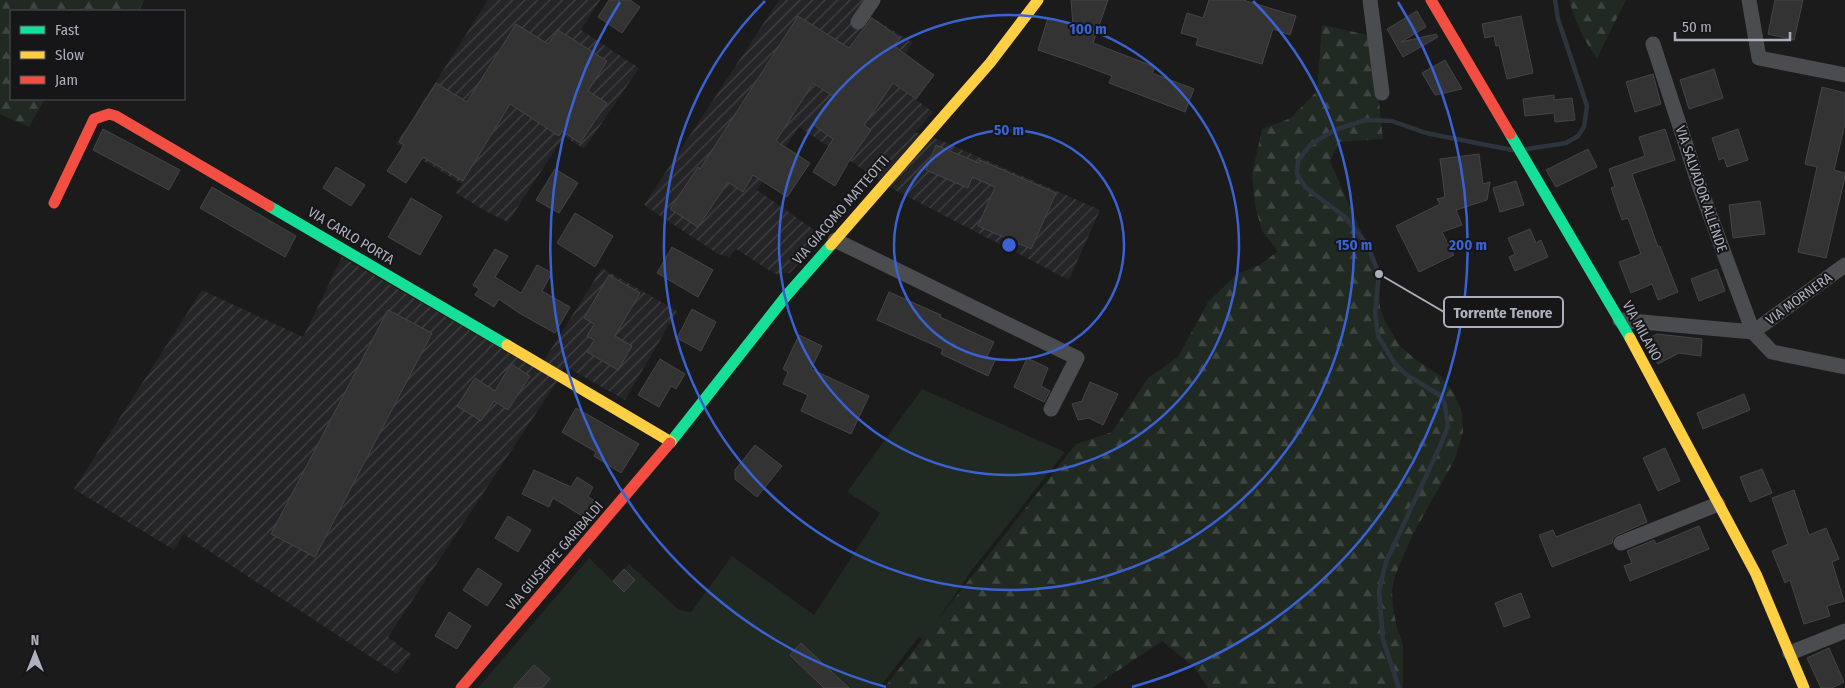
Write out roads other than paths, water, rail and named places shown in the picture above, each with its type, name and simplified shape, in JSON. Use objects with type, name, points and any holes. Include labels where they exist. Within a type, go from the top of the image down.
[{"type":"street","points":[[858,22],[873,0]]},
{"type":"street","name":"VIA GIACOMO MATTEOTTI","points":[[671,442],[786,296],[990,63],[1038,0]]},
{"type":"street","points":[[1370,0],[1382,93]]},
{"type":"street","name":"VIA MILANO","points":[[1431,0],[1620,320],[1756,574],[1804,688]]},
{"type":"street","points":[[1749,0],[1758,58],[1845,75]]},
{"type":"street","name":"VIA SALVADOR ALLENDE","points":[[1653,44],[1699,184],[1753,332]]},
{"type":"street","name":"VIA CARLO PORTA","points":[[54,203],[94,119],[109,114],[116,116],[671,442]]},
{"type":"street","points":[[835,240],[1077,358],[1051,409]]},
{"type":"street","name":"VIA MORNERA","points":[[1753,332],[1845,265]]},
{"type":"street","points":[[1620,320],[1753,332],[1772,352],[1845,368]]},
{"type":"street","name":"VIA GIUSEPPE GARIBALDI","points":[[461,688],[671,442]]},
{"type":"street","points":[[1621,543],[1718,504]]},
{"type":"street","points":[[1790,653],[1845,631]]},
{"type":"waterway","points":[[1527,149],[1566,143],[1578,136],[1584,127],[1587,106],[1558,19],[1555,0]]},
{"type":"waterway","points":[[1399,688],[1383,640],[1379,591],[1386,562],[1448,426],[1445,405],[1441,396],[1407,375],[1395,364],[1378,336],[1375,313],[1379,274],[1368,246],[1345,217],[1305,187],[1297,174],[1298,161],[1311,144],[1335,130],[1365,120],[1392,121],[1426,133],[1512,150]]},
{"type":"place","name":"Torrente Tenore","points":[[1379,274]]}]
